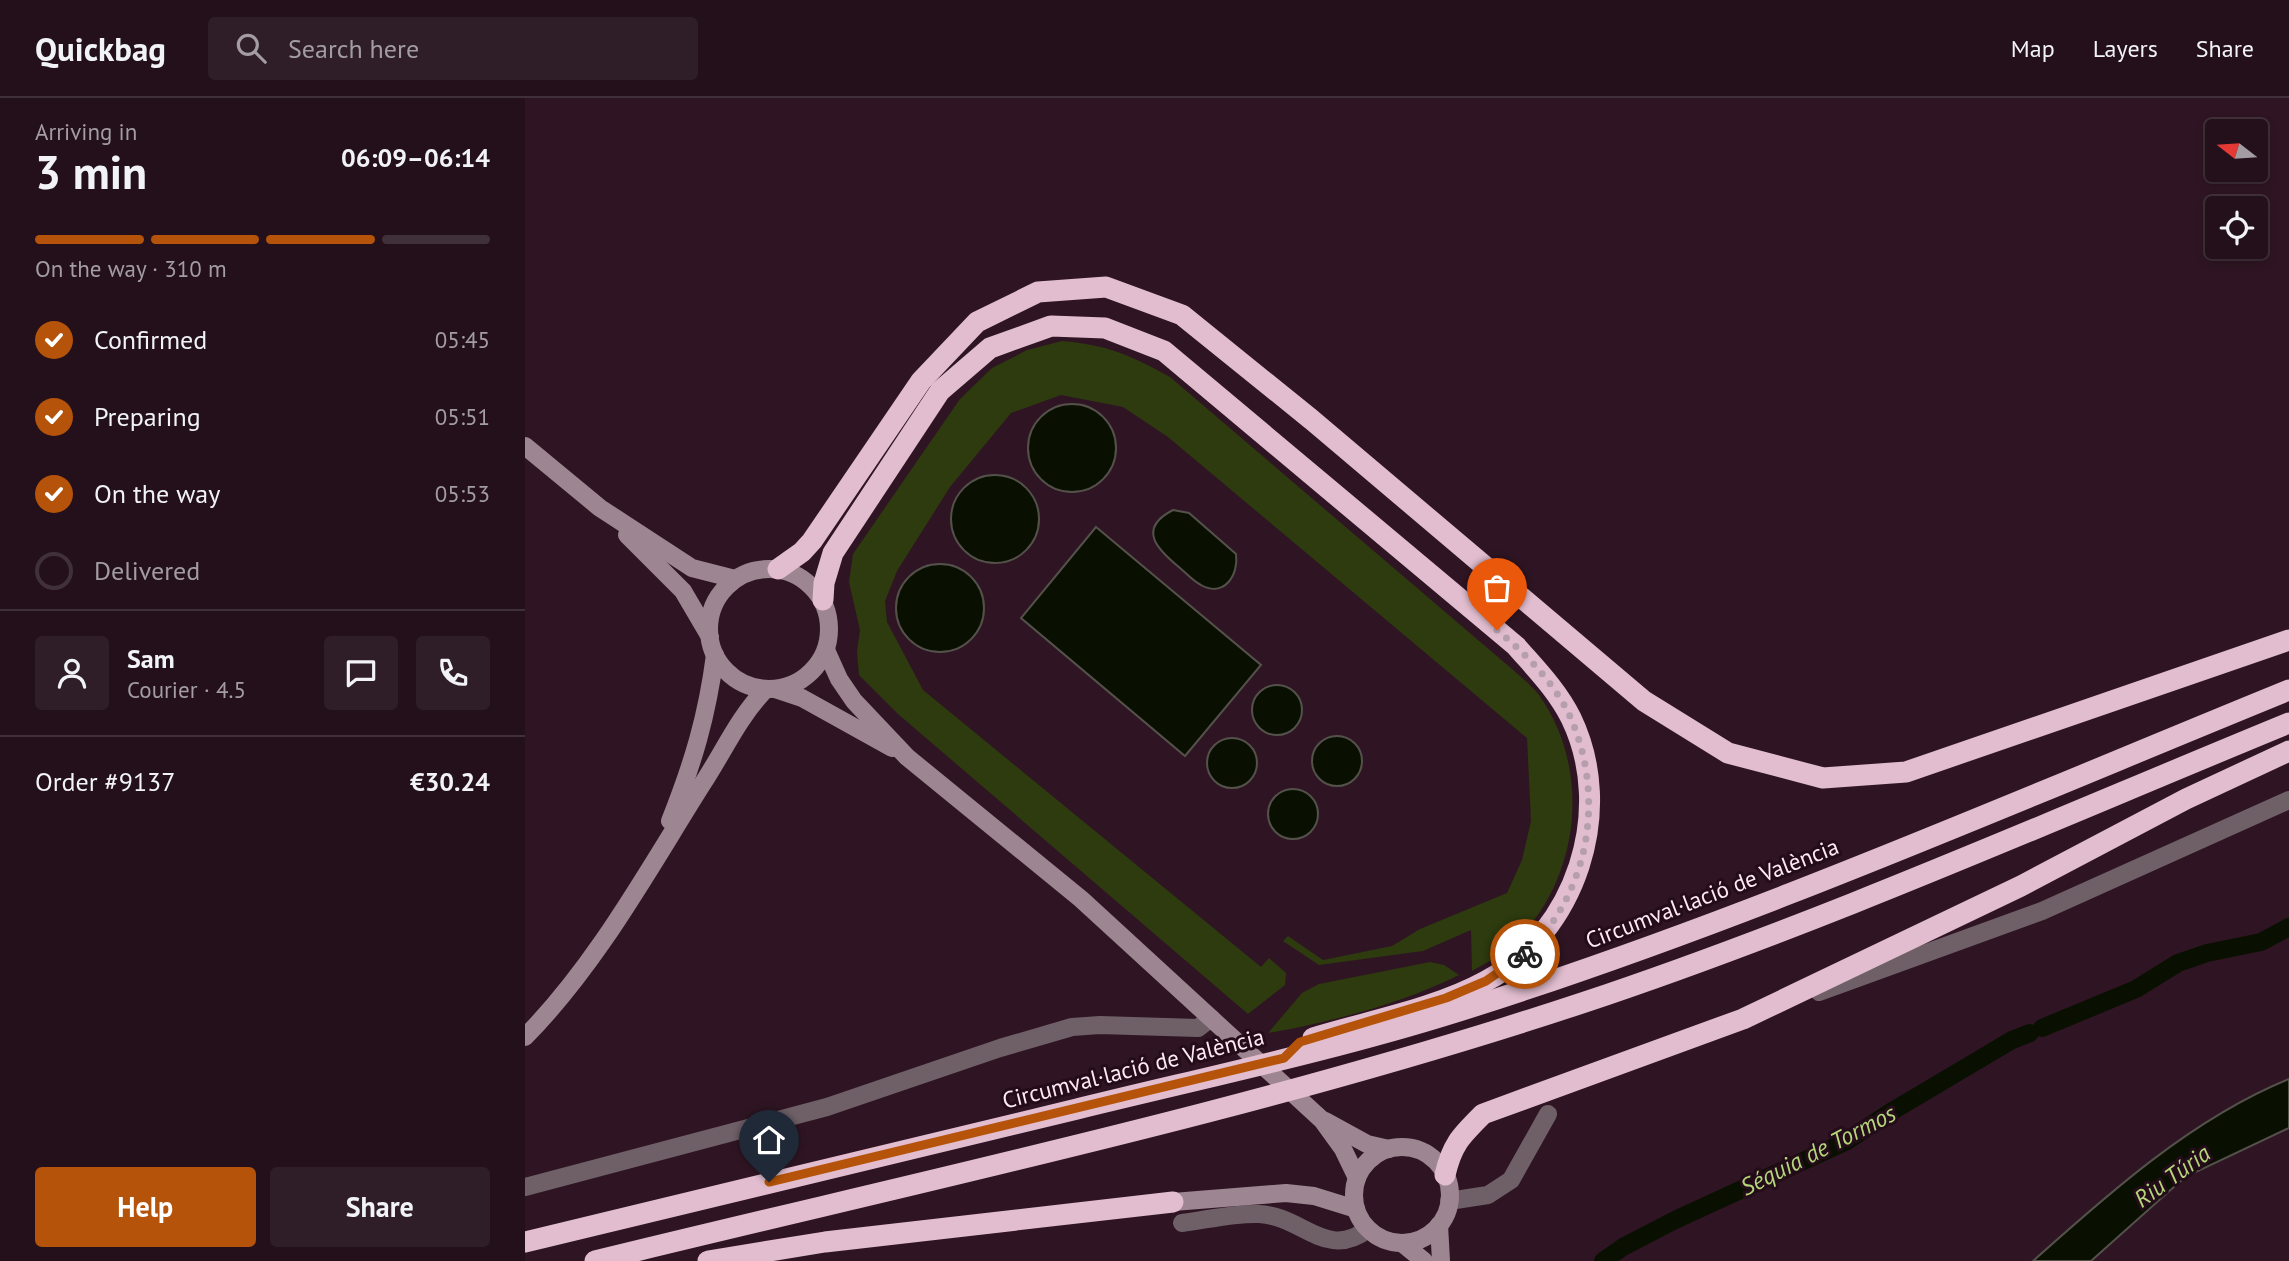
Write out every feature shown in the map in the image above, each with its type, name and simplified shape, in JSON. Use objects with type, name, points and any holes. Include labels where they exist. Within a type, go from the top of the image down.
[{"type":"highway","points":[[778,569],[813,541],[921,381],[977,322],[1038,292],[1106,287],[1182,316],[1312,420],[1644,701],[1728,753],[1823,778],[1906,772],[2289,640]]},
{"type":"highway","points":[[823,600],[824,583],[833,553],[940,391],[990,348],[1051,326],[1105,328],[1164,351],[1516,646],[1552,686],[1571,719],[1587,763],[1590,821],[1579,868],[1558,914],[1527,952],[1486,981],[1319,1043]]},
{"type":"highway","name":"Circumval·lació de València","points":[[525,1242],[863,1158],[1200,1079],[1284,1058],[1319,1043],[1453,1013],[1569,975],[1797,891],[2289,690]]},
{"type":"highway","points":[[595,1261],[1229,1107],[1368,1069],[1586,1001],[1818,917],[2289,723]]},
{"type":"highway","points":[[1445,1175],[1450,1153],[1458,1138],[1483,1114],[1743,1019],[2021,886],[2186,799],[2289,751]]},
{"type":"highway","points":[[708,1261],[825,1242],[1173,1202]]},
{"type":"main road","points":[[525,446],[600,508],[683,591],[710,637],[715,655],[731,676],[754,688],[802,698],[907,757]]},
{"type":"main road","points":[[600,508],[692,568],[735,579]]},
{"type":"main road","points":[[525,1037],[585,965],[705,780],[737,723],[770,690],[792,685],[806,677],[818,665],[826,650],[829,625],[823,600],[808,581],[778,569],[755,570],[735,579],[723,590],[714,604],[710,637]]},
{"type":"main road","points":[[826,650],[854,701],[907,757],[1081,899],[1322,1120],[1343,1149],[1357,1178]]},
{"type":"main road","points":[[655,857],[694,758],[708,709],[715,655]]},
{"type":"main road","points":[[1322,1120],[1367,1144],[1389,1149]]},
{"type":"main road","points":[[1402,1243],[1429,1235],[1439,1225],[1449,1201],[1445,1175],[1428,1155],[1402,1147],[1375,1155],[1364,1166],[1357,1178],[1354,1194],[1356,1209],[1368,1229],[1378,1237],[1402,1243],[1424,1261]]},
{"type":"main road","points":[[1173,1202],[1286,1193],[1314,1196],[1356,1209]]},
{"type":"main road","points":[[1439,1225],[1441,1261]]},
{"type":"street","points":[[1743,1019],[2042,911],[2289,800]]},
{"type":"street","points":[[525,1187],[827,1107],[1000,1048],[1072,1027],[1100,1025],[1198,1028],[1211,1018]]},
{"type":"street","points":[[1449,1201],[1488,1195],[1511,1180],[1548,1114]]},
{"type":"street","points":[[1182,1223],[1257,1214],[1282,1220],[1323,1241],[1338,1245],[1354,1242],[1368,1229]]},
{"type":"green space","points":[[1062,341],[1118,352],[1170,377],[1539,695],[1557,726],[1568,760],[1572,795],[1571,830],[1563,864],[1549,897],[1529,926],[1504,952],[1472,971],[1471,930],[1423,951],[1319,965],[1283,941],[1288,936],[1323,960],[1392,946],[1420,929],[1507,893],[1522,860],[1531,821],[1527,738],[1168,437],[1123,407],[1061,395],[1011,413],[950,487],[897,571],[885,601],[887,622],[923,690],[1261,967],[1269,958],[1286,973],[1285,985],[1248,1014],[898,714],[859,675],[857,652],[860,630],[849,582],[853,554],[960,399],[992,368],[1027,350]]},
{"type":"green space","points":[[1430,962],[1444,965],[1459,975],[1413,995],[1365,1011],[1268,1033],[1302,993],[1319,984]]},
{"type":"water","points":[[1072,404],[1089,407],[1103,417],[1113,431],[1116,448],[1113,465],[1103,479],[1089,489],[1072,492],[1055,489],[1041,479],[1031,465],[1028,448],[1031,431],[1041,417],[1055,407]]},
{"type":"water","points":[[995,475],[1012,478],[1026,488],[1036,502],[1039,519],[1036,536],[1026,550],[1012,560],[995,563],[978,560],[964,550],[954,536],[951,519],[954,502],[964,488],[978,478]]},
{"type":"water","points":[[1173,510],[1189,513],[1236,554],[1235,570],[1223,586],[1217,589],[1198,583],[1158,547],[1153,532],[1155,525]]},
{"type":"water","points":[[1096,527],[1261,665],[1185,756],[1021,618]]},
{"type":"water","points":[[940,564],[957,567],[971,577],[981,591],[984,608],[981,625],[971,639],[957,649],[940,652],[923,649],[909,639],[899,625],[896,608],[899,591],[909,577],[923,567]]},
{"type":"water","points":[[1277,685],[1294,693],[1302,710],[1294,727],[1277,735],[1260,727],[1252,710],[1260,693]]},
{"type":"water","points":[[1337,736],[1354,744],[1362,761],[1354,778],[1337,786],[1320,778],[1312,761],[1320,744]]},
{"type":"water","points":[[1232,738],[1249,746],[1257,763],[1249,780],[1232,788],[1215,780],[1207,763],[1215,746]]},
{"type":"water","points":[[1293,789],[1310,797],[1318,814],[1310,831],[1293,839],[1276,831],[1268,814],[1276,797]]},
{"type":"water","name":"Riu Túria","points":[[2289,1079],[2289,1128],[2185,1177],[2091,1261],[2033,1261],[2122,1184],[2186,1136],[2219,1114]]},
{"type":"waterway","name":"Séquia de Tormos","points":[[2042,1028],[2136,989],[2178,963],[2207,953],[2261,942],[2289,927]]},
{"type":"waterway","name":"Séquia de Tormos","points":[[1603,1261],[1623,1247],[1675,1220],[1847,1141],[2012,1040],[2030,1033]]},
{"type":"way so far","points":[[1497,630],[1516,646],[1552,686],[1571,719],[1587,763],[1590,821],[1579,868],[1558,914],[1525,954]]},
{"type":"route","points":[[769,1182],[1284,1058],[1300,1042],[1446,998],[1486,981],[1525,954]]}]
